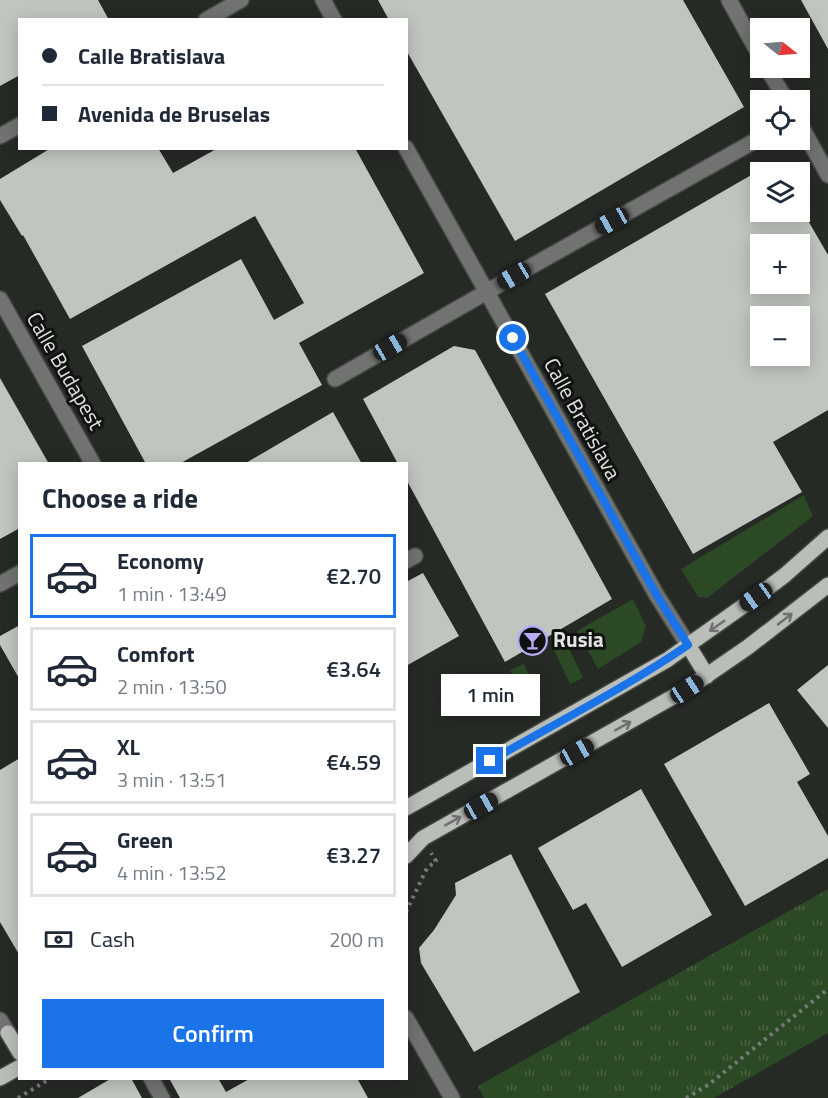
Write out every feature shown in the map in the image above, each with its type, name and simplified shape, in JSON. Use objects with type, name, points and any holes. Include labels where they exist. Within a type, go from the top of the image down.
[{"type":"main road","points":[[408,807],[667,660],[785,575],[828,537]]},
{"type":"main road","points":[[408,854],[423,838],[654,709],[707,676],[828,585]]},
{"type":"main road","points":[[688,645],[707,676]]},
{"type":"main road","points":[[7,1029],[18,1049]]},
{"type":"main road","points":[[0,1078],[18,1068]]},
{"type":"street","points":[[210,18],[241,0]]},
{"type":"street","points":[[323,0],[333,18]]},
{"type":"street","points":[[729,0],[750,38]]},
{"type":"street","points":[[0,136],[18,126]]},
{"type":"street","points":[[810,142],[828,175]]},
{"type":"street","points":[[334,379],[750,144]]},
{"type":"street","name":"Calle Bratislava","points":[[407,150],[656,594],[688,645]]},
{"type":"street","name":"Calle Budapest","points":[[0,299],[92,462]]},
{"type":"street","points":[[0,584],[18,574]]},
{"type":"street","points":[[408,1021],[452,1098]]},
{"type":"street","points":[[152,1080],[162,1098]]},
{"type":"path","points":[[408,908],[427,868],[436,861]]},
{"type":"path","points":[[686,1098],[708,1085],[828,989]]},
{"type":"path","points":[[18,1098],[48,1080]]},
{"type":"green space","points":[[804,495],[813,516],[707,598],[698,597],[681,569]]},
{"type":"green space","points":[[633,599],[646,626],[641,642],[598,669],[577,631]]},
{"type":"green space","points":[[565,640],[583,678],[570,684],[552,646]]},
{"type":"green space","points":[[524,664],[542,702],[528,708],[510,670]]},
{"type":"green space","points":[[828,889],[828,1033],[714,1098],[484,1098],[478,1086]]},
{"type":"building","points":[[0,0],[98,0],[108,18],[18,18],[18,76],[0,86]]},
{"type":"building","points":[[378,0],[683,0],[744,107],[515,241],[408,54],[408,18],[388,18]]},
{"type":"building","points":[[801,0],[828,0],[828,49]]},
{"type":"building","points":[[48,150],[159,150],[173,173],[214,150],[356,150],[424,273],[299,343],[322,385],[183,462],[145,462],[82,346],[241,259],[274,320],[304,303],[255,216],[70,319],[23,235],[0,200],[0,179]]},
{"type":"building","points":[[750,176],[750,222],[809,222],[828,255],[828,410],[773,442],[802,492],[693,554],[545,294]]},
{"type":"building","points":[[454,346],[475,350],[612,599],[505,662],[408,483],[408,462],[397,462],[363,399]]},
{"type":"building","points":[[0,378],[48,462],[18,462],[18,529],[0,539]]},
{"type":"building","points":[[333,412],[361,462],[247,462]]},
{"type":"building","points":[[423,573],[459,636],[408,665],[408,581]]},
{"type":"building","points":[[18,626],[18,676],[0,645],[0,636]]},
{"type":"building","points":[[828,665],[828,728],[797,690]]},
{"type":"building","points":[[769,703],[810,774],[797,782],[828,836],[828,858],[745,906],[664,764]]},
{"type":"building","points":[[18,759],[18,953],[0,922],[0,770]]},
{"type":"building","points":[[641,789],[712,915],[622,967],[586,903],[573,910],[538,848]]},
{"type":"building","points":[[511,854],[580,992],[474,1052],[421,963],[419,948],[434,930],[456,895],[455,883]]},
{"type":"building","points":[[109,1080],[132,1080],[142,1098],[78,1098]]},
{"type":"building","points":[[170,1080],[219,1080],[226,1092],[247,1080],[358,1080],[368,1098],[180,1098]]},
{"type":"place","name":"Rusia","points":[[532,640]]},
{"type":"route","points":[[490,761],[667,660],[688,645],[656,594],[513,338]]}]
